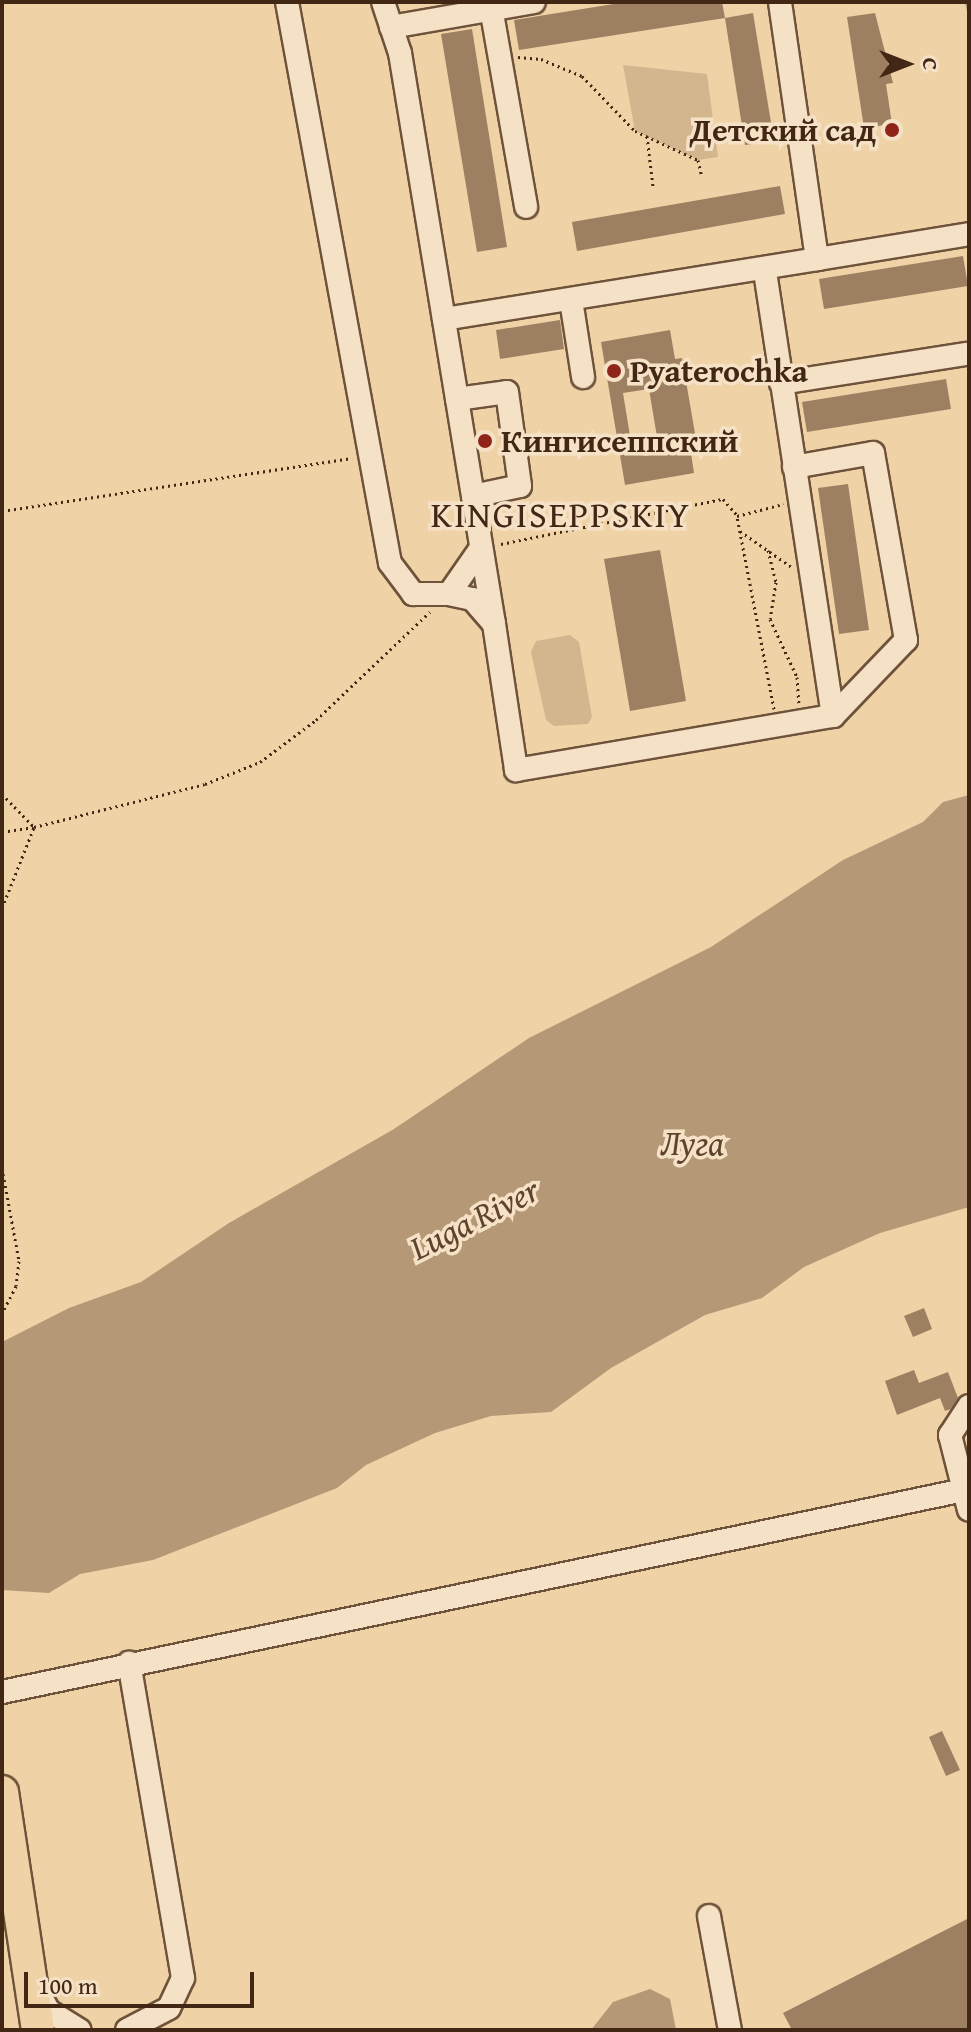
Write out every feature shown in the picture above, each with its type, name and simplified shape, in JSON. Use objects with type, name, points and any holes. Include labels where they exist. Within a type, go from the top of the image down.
[{"type":"highway","points":[[2,1792],[38,2030]]},
{"type":"street","points":[[287,2],[390,563],[400,583],[413,594],[449,594],[472,599],[494,624]]},
{"type":"street","points":[[383,2],[391,27],[444,319],[516,770],[833,716],[906,640],[873,453],[794,467]]},
{"type":"street","points":[[391,27],[491,6],[534,2]]},
{"type":"street","points":[[780,2],[817,259]]},
{"type":"street","points":[[491,6],[526,207]]},
{"type":"street","points":[[444,319],[765,271],[817,259],[969,234]]},
{"type":"street","points":[[765,271],[833,716]]},
{"type":"street","points":[[571,300],[583,377]]},
{"type":"street","points":[[781,383],[967,354]]},
{"type":"street","points":[[457,399],[507,392],[520,486],[473,496]]},
{"type":"street","points":[[449,594],[481,548]]},
{"type":"street","points":[[2,1692],[129,1663],[967,1497],[950,1435],[969,1406]]},
{"type":"street","points":[[127,2030],[169,2008],[183,1978],[129,1663]]},
{"type":"street","points":[[709,1916],[730,2030]]},
{"type":"street","points":[[18,2030],[29,1973]]},
{"type":"street","points":[[29,1973],[45,2007],[79,2030]]},
{"type":"path","points":[[498,56],[541,59],[582,76],[647,136],[698,160],[702,177]]},
{"type":"path","points":[[647,136],[653,186]]},
{"type":"path","points":[[2,511],[368,455]]},
{"type":"path","points":[[481,548],[723,499],[737,516],[775,712],[800,709],[797,677],[770,619],[776,582],[768,550]]},
{"type":"path","points":[[737,516],[799,500]]},
{"type":"path","points":[[740,531],[812,581]]},
{"type":"path","points":[[2,832],[34,827],[205,784],[260,762],[316,720],[449,594]]},
{"type":"path","points":[[2,794],[34,827]]},
{"type":"path","points":[[2,908],[34,827]]},
{"type":"path","points":[[2,1168],[19,1261],[16,1286],[2,1314]]},
{"type":"shaded area","points":[[623,65],[707,74],[718,157],[698,160],[635,131]]},
{"type":"shaded area","points":[[570,635],[579,642],[592,717],[588,724],[554,726],[546,720],[531,652],[536,641]]},
{"type":"water","name":"Луга","points":[[969,795],[969,1207],[880,1233],[804,1267],[762,1298],[705,1315],[611,1368],[551,1412],[491,1416],[435,1433],[366,1465],[337,1488],[153,1560],[80,1574],[49,1593],[2,1590],[2,1342],[69,1308],[141,1282],[229,1223],[394,1129],[529,1038],[711,947],[843,860],[923,822],[943,802]]},
{"type":"water","points":[[650,1989],[670,1999],[676,2030],[591,2030],[613,2002]]},
{"type":"building","points":[[626,2],[722,2],[725,18],[519,50],[514,20]]},
{"type":"building","points":[[753,13],[774,141],[745,145],[725,18]]},
{"type":"building","points":[[875,13],[893,83],[886,84],[892,124],[864,128],[847,17]]},
{"type":"building","points":[[472,29],[507,247],[477,252],[441,34]]},
{"type":"building","points":[[780,186],[785,214],[577,251],[572,222]]},
{"type":"building","points":[[963,256],[968,286],[824,309],[819,279]]},
{"type":"building","points":[[560,320],[564,349],[500,359],[496,330]]},
{"type":"building","points":[[670,330],[675,359],[682,358],[696,439],[689,440],[694,473],[625,485],[601,342]],"holes":[[[649,389],[659,449],[633,454],[623,393]]]},
{"type":"building","points":[[946,379],[951,409],[807,432],[802,402]]},
{"type":"building","points":[[848,484],[869,630],[839,634],[818,488]]},
{"type":"building","points":[[660,550],[686,701],[630,711],[604,559]]},
{"type":"building","points":[[924,1308],[932,1329],[913,1337],[904,1316]]},
{"type":"building","points":[[914,1370],[919,1383],[948,1372],[958,1398],[951,1409],[945,1411],[940,1398],[897,1415],[885,1381]]},
{"type":"building","points":[[942,1731],[960,1770],[946,1776],[929,1737]]},
{"type":"building","points":[[969,1918],[969,2030],[792,2030],[783,2013]]},
{"type":"waterway","points":[[967,2],[969,11]]},
{"type":"place","name":"Детский сад","points":[[892,130]]},
{"type":"place","name":"Pyaterochka","points":[[614,371]]},
{"type":"place","name":"Кингисеппский","points":[[485,441]]},
{"type":"district","name":"KINGISEPPSKIY","points":[[561,514]]},
{"type":"water label","name":"Luga River","points":[[474,1218]]}]
